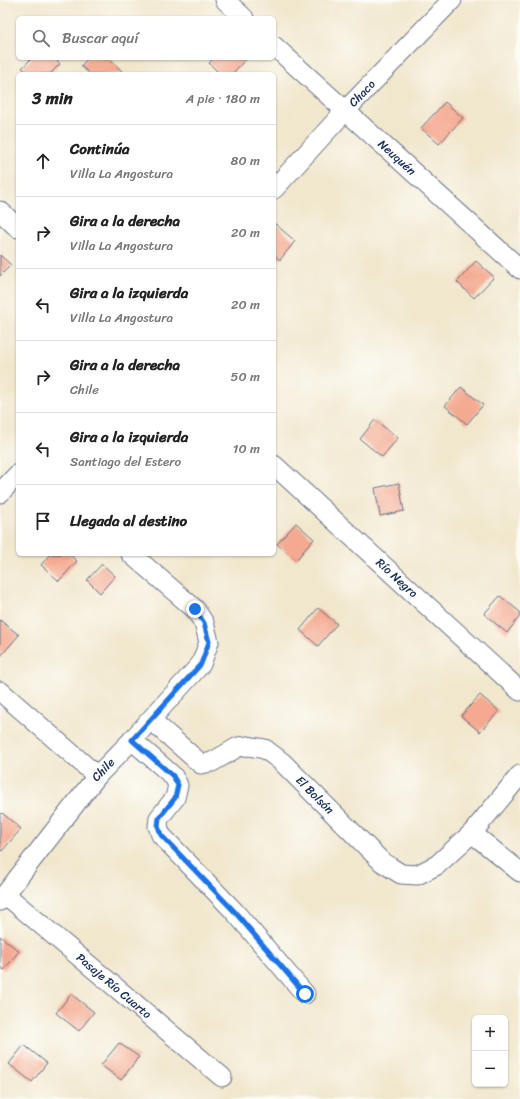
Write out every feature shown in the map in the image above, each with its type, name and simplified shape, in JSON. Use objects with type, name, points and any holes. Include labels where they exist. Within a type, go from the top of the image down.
[{"type":"street","points":[[225,0],[242,16]]},
{"type":"street","name":"Chaco","points":[[276,187],[345,111],[452,0]]},
{"type":"street","name":"Neuquén","points":[[276,48],[520,269]]},
{"type":"street","points":[[0,211],[16,226]]},
{"type":"street","name":"Río Negro","points":[[276,467],[520,691]]},
{"type":"street","points":[[0,493],[16,476]]},
{"type":"street","name":"Chile","points":[[3,898],[97,776],[151,720],[201,664],[209,642],[204,623],[195,609],[134,556]]},
{"type":"street","points":[[0,691],[97,776]]},
{"type":"street","points":[[151,720],[201,764],[178,785],[175,798],[159,818],[158,826],[161,835],[234,911],[305,994]]},
{"type":"street","points":[[132,740],[173,776],[178,785]]},
{"type":"street","name":"El Bolsón","points":[[201,764],[212,762],[238,747],[248,746],[265,749],[282,762],[382,862],[401,874],[417,875],[438,865],[472,833],[520,775]]},
{"type":"street","points":[[472,833],[520,872]]},
{"type":"street","name":"Pasaje Río Cuarto","points":[[3,898],[222,1077]]},
{"type":"building","points":[[30,60],[55,60],[60,64],[52,72],[27,72],[22,68]]},
{"type":"building","points":[[86,60],[110,60],[122,71],[88,72],[81,66]]},
{"type":"building","points":[[212,60],[245,60],[234,72],[218,72],[209,63]]},
{"type":"building","points":[[445,102],[463,118],[439,144],[421,128]]},
{"type":"building","points":[[276,225],[295,241],[280,260],[276,257]]},
{"type":"building","points":[[0,255],[11,265],[0,276]]},
{"type":"building","points":[[476,261],[494,277],[474,298],[457,282]]},
{"type":"building","points":[[461,387],[483,405],[467,424],[445,406]]},
{"type":"building","points":[[375,420],[398,438],[382,457],[360,439]]},
{"type":"building","points":[[399,483],[404,511],[380,516],[375,488]]},
{"type":"building","points":[[296,523],[314,539],[296,560],[277,544]]},
{"type":"building","points":[[48,556],[71,556],[77,561],[59,581],[41,565]]},
{"type":"building","points":[[102,564],[115,576],[100,593],[87,580]]},
{"type":"building","points":[[500,596],[520,612],[520,616],[507,633],[484,614]]},
{"type":"building","points":[[318,608],[337,624],[318,646],[300,630]]},
{"type":"building","points":[[0,620],[19,635],[0,657]]},
{"type":"building","points":[[480,695],[499,711],[480,732],[461,716]]},
{"type":"building","points":[[2,813],[21,829],[2,851],[0,849],[0,815]]},
{"type":"building","points":[[0,936],[19,951],[4,970],[0,967]]},
{"type":"building","points":[[71,994],[94,1012],[79,1031],[56,1013]]},
{"type":"building","points":[[119,1043],[139,1057],[121,1080],[101,1065]]},
{"type":"building","points":[[24,1045],[47,1063],[32,1082],[9,1064]]},
{"type":"route","points":[[195,609],[204,623],[209,642],[201,664],[132,740],[173,776],[178,785],[175,798],[159,818],[158,826],[161,835],[234,911],[305,994]]}]
